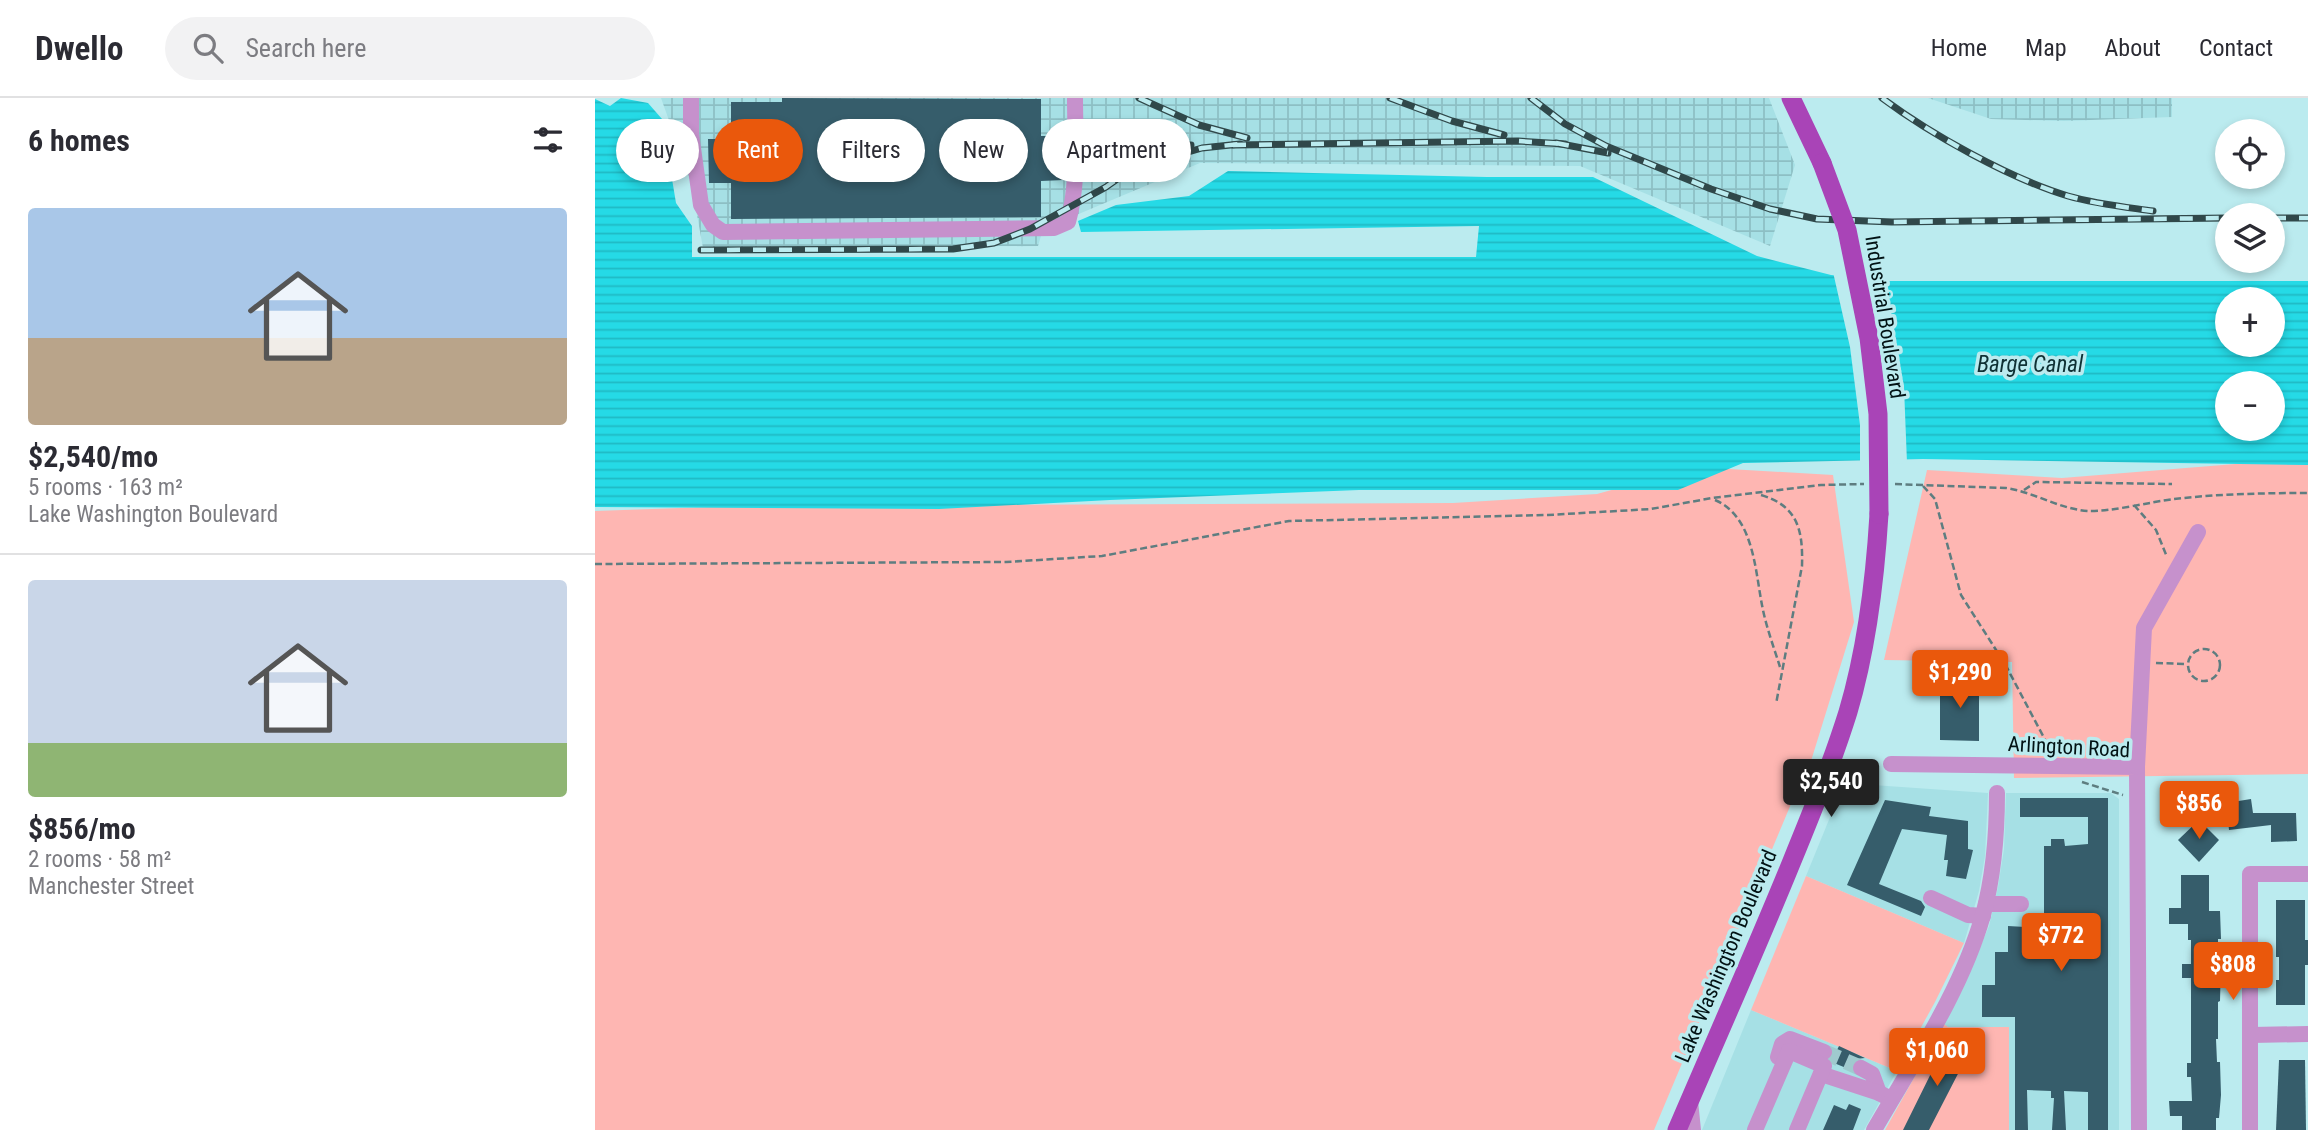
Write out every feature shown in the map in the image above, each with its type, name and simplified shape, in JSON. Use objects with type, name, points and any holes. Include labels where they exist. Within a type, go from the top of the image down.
[{"type":"main road","name":"Industrial Boulevard","points":[[1791,98],[1822,163],[1847,230],[1869,338],[1878,414],[1879,514]]},
{"type":"main road","name":"Lake Washington Boulevard","points":[[1677,1130],[1827,775],[1848,711],[1865,643],[1876,568],[1879,514]]},
{"type":"street","points":[[691,98],[691,134],[701,205],[713,225],[723,232],[1054,228],[1067,222],[1072,206],[1075,98]]},
{"type":"street","points":[[2137,767],[2144,628],[2198,532]]},
{"type":"street","name":"Arlington Road","points":[[1891,764],[2137,767],[2139,1130]]},
{"type":"street","points":[[1874,1130],[1885,1096],[1959,978],[1984,910],[1995,852],[1997,793]]},
{"type":"street","points":[[2250,1130],[2250,874],[2308,874]]},
{"type":"street","points":[[1931,898],[1968,915],[2021,904]]},
{"type":"street","points":[[2252,1035],[2308,1034]]},
{"type":"street","points":[[1781,1069],[1777,1054],[1786,1040],[1797,1041],[1823,1052]]},
{"type":"street","points":[[1755,1130],[1789,1051],[1824,1066],[1797,1130]]},
{"type":"street","points":[[1861,1068],[1872,1074],[1885,1096]]},
{"type":"street","points":[[1821,1074],[1885,1096]]},
{"type":"street","points":[[1690,1100],[1693,1130]]},
{"type":"path","points":[[2024,491],[2036,482],[2172,484]]},
{"type":"path","points":[[595,564],[1006,562],[1102,556],[1289,521],[1548,515],[1651,509],[1712,498],[1821,485],[1874,484]]},
{"type":"path","points":[[1887,484],[2006,488],[2024,491],[2072,509],[2091,511],[2238,494],[2308,493]]},
{"type":"path","points":[[1923,486],[1935,499],[1961,595],[2005,664],[2060,766],[2083,783],[2119,793],[2137,802]]},
{"type":"path","points":[[1758,494],[1785,505],[1798,525],[1801,537],[1802,566],[1776,704]]},
{"type":"path","points":[[1712,498],[1733,511],[1746,536],[1756,571],[1763,613],[1781,670]]},
{"type":"path","points":[[2134,505],[2149,519],[2163,542],[2171,578]]},
{"type":"path","points":[[2205,649],[2215,652],[2220,667],[2214,677],[2204,681],[2194,678],[2187,664],[2195,651],[2205,649]]},
{"type":"path","points":[[2142,662],[2187,664]]},
{"type":"shaded area","points":[[661,98],[1769,98],[1795,165],[1770,246],[1580,166],[1200,163],[1191,167],[1191,119],[1042,119],[1042,182],[1155,182],[1043,229],[1038,246],[703,248],[691,182],[699,182],[699,119],[668,119]]},
{"type":"shaded area","points":[[1928,98],[2172,98],[2172,117],[2064,121],[1991,119]]},
{"type":"shaded area","points":[[2308,458],[2308,774],[2014,778],[2012,662],[1884,660],[1927,470],[2062,478]]},
{"type":"shaded area","points":[[1695,467],[1833,475],[1854,622],[1798,803],[1791,804],[1654,1130],[595,1130],[595,511],[738,506],[1453,503],[1597,494]]},
{"type":"shaded area","points":[[1844,783],[1988,793],[1985,856],[1979,891],[1964,943],[1806,876]]},
{"type":"shaded area","points":[[2006,793],[2111,793],[2119,799],[2119,1130],[2009,1130],[2009,1027],[1948,1027],[1944,1024],[1962,990],[1989,926],[2004,849]]},
{"type":"shaded area","points":[[1806,876],[1964,943],[1897,1071],[1751,1010]]},
{"type":"shaded area","points":[[1751,1010],[1897,1071],[1864,1130],[1702,1130]]},
{"type":"shaded area","points":[[1944,1024],[1948,1027],[2009,1027],[2009,1130],[1885,1130]]},
{"type":"water","name":"Barge Canal","points":[[621,98],[648,103],[662,119],[616,119],[616,182],[672,182],[676,203],[692,226],[692,257],[1476,257],[1479,226],[1081,232],[1078,221],[1116,205],[1189,196],[1228,171],[1593,177],[1757,256],[1831,275],[1890,281],[2308,281],[2308,465],[1923,459],[1743,463],[1678,490],[1359,490],[939,509],[595,507],[595,99],[610,106]]},
{"type":"pier","points":[[1833,272],[1885,277],[1904,387],[1907,463],[1860,464],[1860,425],[1850,347]]},
{"type":"building","points":[[782,98],[1041,99],[1041,217],[731,219],[731,183],[709,183],[708,139],[713,139],[713,182],[803,182],[803,119],[731,119],[731,102],[782,102]]},
{"type":"building","points":[[1940,680],[1979,680],[1979,741],[1940,740]]},
{"type":"building","points":[[2020,798],[2108,798],[2108,1130],[2088,1130],[2088,1092],[2064,1091],[2066,1130],[2052,1130],[2054,1098],[2051,1098],[2051,1091],[2027,1090],[2028,1130],[2015,1130],[2015,1017],[1982,1017],[1982,985],[1995,985],[1995,952],[2008,952],[2008,926],[2044,928],[2044,846],[2051,846],[2051,839],[2064,839],[2065,846],[2088,844],[2088,817],[2020,817]]},
{"type":"building","points":[[2251,799],[2253,813],[2296,813],[2297,841],[2271,842],[2271,825],[2229,830],[2226,803]]},
{"type":"building","points":[[1885,800],[1931,807],[1929,816],[1968,821],[1968,849],[1973,850],[1966,879],[1946,876],[1948,860],[1944,860],[1947,835],[1902,829],[1879,884],[1921,901],[1925,907],[1921,916],[1847,885]]},
{"type":"building","points":[[2199,820],[2219,840],[2199,862],[2178,840]]},
{"type":"building","points":[[2181,875],[2209,875],[2209,911],[2220,911],[2220,1001],[2216,1039],[2221,1095],[2216,1130],[2182,1130],[2182,1116],[2170,1116],[2169,1101],[2192,1101],[2191,1077],[2187,1077],[2187,1063],[2191,1063],[2191,978],[2182,978],[2182,964],[2191,964],[2191,940],[2188,940],[2188,924],[2169,924],[2169,908],[2181,908]]},
{"type":"building","points":[[2276,900],[2305,900],[2308,965],[2305,965],[2305,1005],[2276,1005],[2279,957],[2276,957]]},
{"type":"building","points":[[1948,1039],[1966,1049],[1958,1064],[1962,1066],[1929,1130],[1903,1130]]},
{"type":"building","points":[[1839,1046],[1865,1058],[1855,1059],[1851,1070],[1834,1063],[1834,1049],[1837,1050]]},
{"type":"building","points":[[2279,1060],[2305,1060],[2306,1130],[2276,1130]]},
{"type":"building","points":[[1849,1104],[1861,1109],[1853,1130],[1823,1130],[1834,1105],[1846,1110]]},
{"type":"tunnel","points":[[1824,1052],[1861,1068]]},
{"type":"railway","points":[[1139,98],[1199,125],[1247,138]]},
{"type":"railway","points":[[1390,98],[1452,121],[1504,135]]},
{"type":"railway","points":[[1531,98],[1565,124],[1606,146],[1711,189],[1770,209],[1817,219],[1892,222],[2215,218]]},
{"type":"railway","points":[[1882,98],[1947,140],[2022,179],[2079,199],[2153,211]]},
{"type":"railway","points":[[1233,145],[1518,141],[1565,144]]},
{"type":"railway","points":[[1556,143],[1608,153]]},
{"type":"railway","points":[[701,250],[953,249],[994,243],[1030,229],[1126,173],[1202,148],[1240,144]]},
{"type":"railway","points":[[2285,218],[2308,218]]}]
